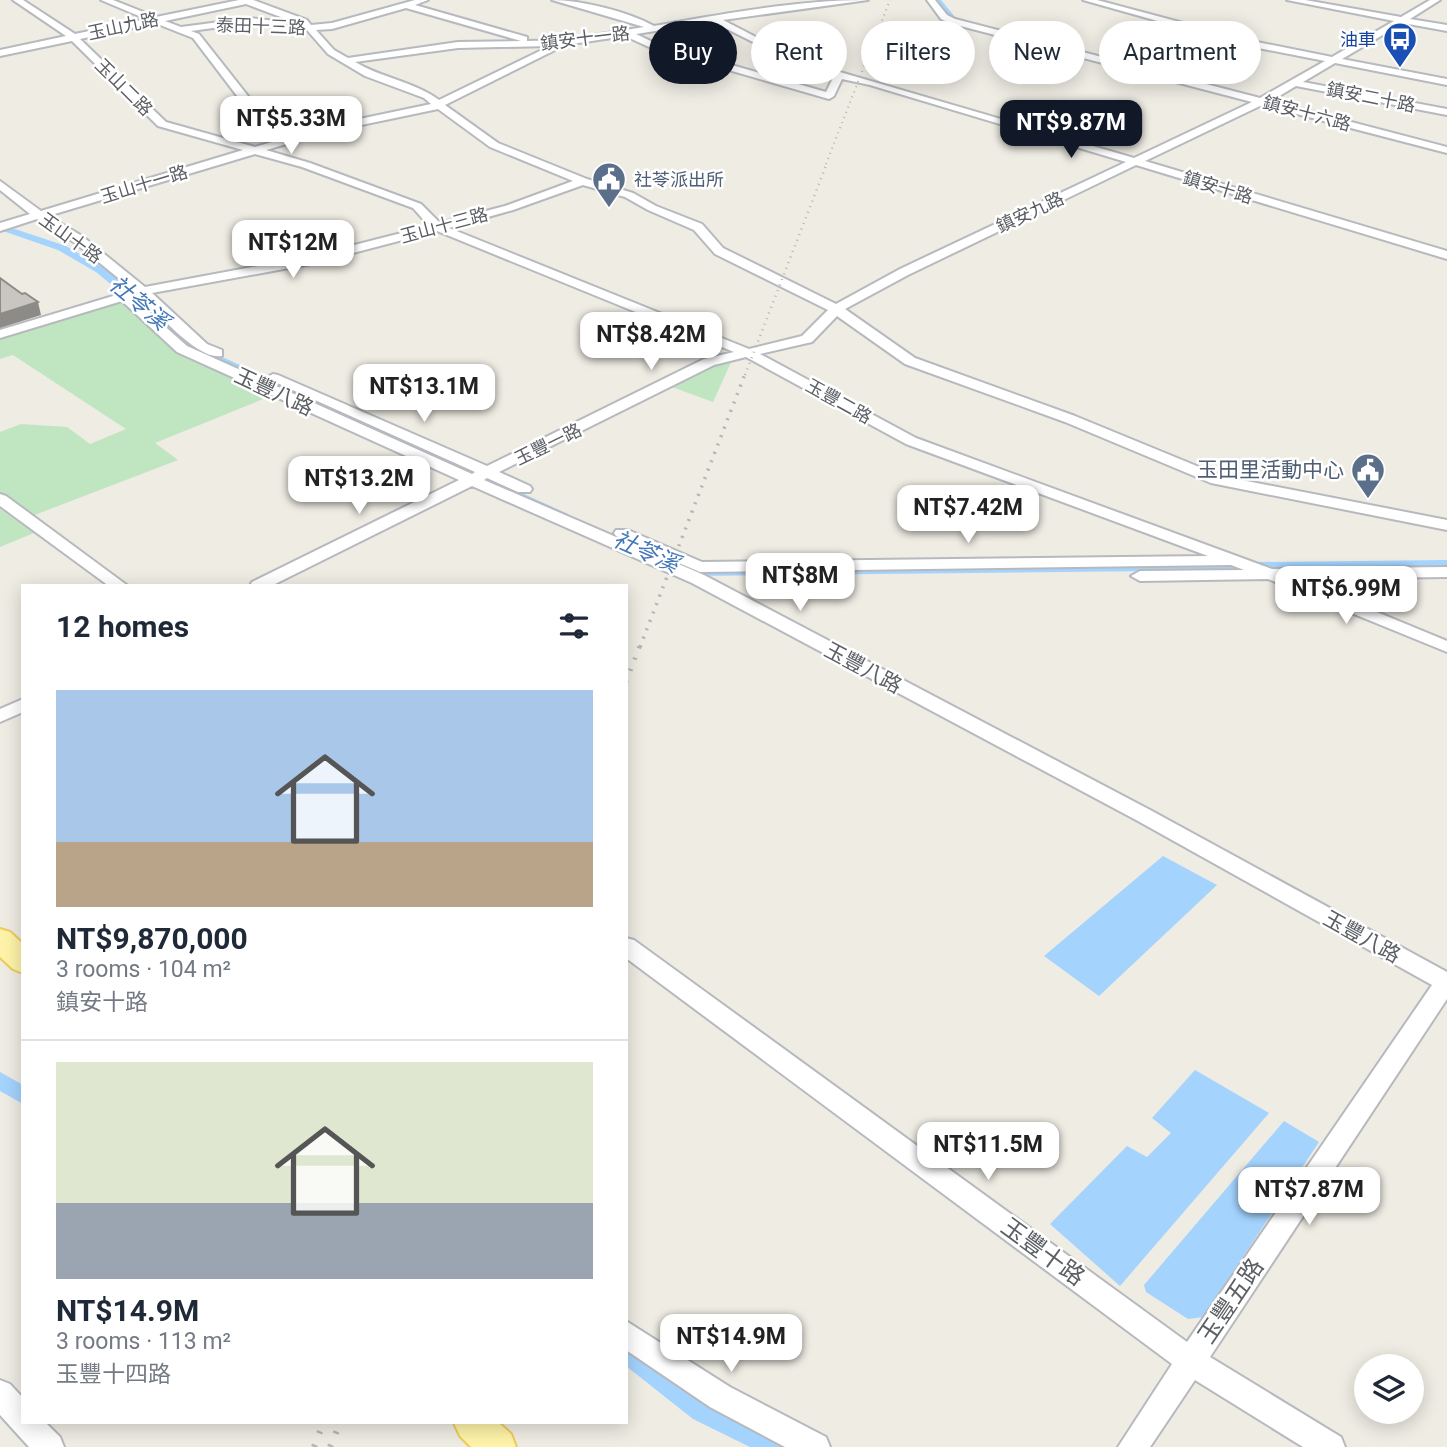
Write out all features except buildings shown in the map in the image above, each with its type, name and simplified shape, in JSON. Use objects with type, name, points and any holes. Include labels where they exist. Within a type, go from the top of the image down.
[{"type":"main road","points":[[0,939],[21,960]]},
{"type":"main road","points":[[474,1424],[497,1447]]},
{"type":"street","name":"玉山二路","points":[[17,0],[73,37],[162,124],[306,166],[417,206],[437,227]]},
{"type":"street","points":[[105,0],[195,36],[251,107],[326,129]]},
{"type":"street","name":"玉山九路","points":[[0,52],[246,0]]},
{"type":"street","points":[[246,0],[304,22],[324,46],[346,61],[368,74],[415,90],[440,104],[494,145],[583,181],[629,195],[652,208],[698,227],[719,251],[836,309],[910,361],[1070,419],[1217,480],[1447,525]]},
{"type":"street","points":[[391,0],[544,44]]},
{"type":"street","name":"泰田十三路","points":[[179,30],[225,22],[267,23],[284,29],[311,28],[343,23],[424,0]]},
{"type":"street","points":[[556,0],[639,21],[649,26]]},
{"type":"street","name":"鎮安十一路","points":[[701,21],[864,0]]},
{"type":"street","name":"鎮安十六路","points":[[931,0],[944,17],[952,21],[1447,147]]},
{"type":"street","points":[[942,0],[955,17],[964,21],[1264,101]]},
{"type":"street","points":[[1087,0],[1246,43],[1447,82]]},
{"type":"street","points":[[1291,0],[1447,28]]},
{"type":"street","name":"鎮安九路","points":[[836,309],[904,272],[1264,101],[1436,0]]},
{"type":"street","name":"鎮安十路","points":[[715,19],[751,39]]},
{"type":"street","name":"鎮安十一路","points":[[346,61],[458,45],[563,43],[649,29]]},
{"type":"street","points":[[626,33],[652,45],[751,74]]},
{"type":"street","name":"玉山十一路","points":[[4,224],[40,216],[326,129],[440,104],[563,43]]},
{"type":"street","name":"鎮安十路","points":[[847,78],[1447,255]]},
{"type":"street","name":"鎮安二十路","points":[[1295,83],[1447,112]]},
{"type":"street","points":[[787,84],[829,96],[835,84]]},
{"type":"street","name":"玉山十三路","points":[[0,334],[133,294],[311,260],[437,227],[509,208],[583,181]]},
{"type":"street","name":"玉山十路","points":[[0,184],[40,216],[78,239],[133,294]]},
{"type":"street","name":"玉豐二路","points":[[437,227],[748,354],[911,441],[1253,568],[1447,647]]},
{"type":"street","name":"玉豐八路","points":[[133,294],[182,349],[699,573],[1447,982]]},
{"type":"street","name":"玉豐一路","points":[[262,584],[709,362],[807,339],[836,309]]},
{"type":"street","points":[[0,499],[117,584]]},
{"type":"street","points":[[699,573],[1253,568]]},
{"type":"street","points":[[699,573],[1253,568],[1447,572]]},
{"type":"street","points":[[0,716],[21,706]]},
{"type":"street","name":"玉豐十路","points":[[628,947],[1190,1361],[1330,1447]]},
{"type":"street","name":"玉豐五路","points":[[1133,1447],[1447,982]]},
{"type":"street","points":[[628,1335],[720,1397],[815,1447]]},
{"type":"street","points":[[0,1394],[21,1418]]},
{"type":"street","points":[[27,1424],[49,1447]]},
{"type":"green space","points":[[119,299],[178,351],[273,395],[155,443],[178,460],[32,516],[0,492],[0,432],[21,424],[67,427],[90,444],[126,429],[13,355],[0,359],[0,335]]},
{"type":"green space","points":[[732,360],[713,402],[672,387],[714,364]]},
{"type":"green space","points":[[0,509],[34,533],[0,547]]},
{"type":"water","points":[[1163,856],[1217,885],[1099,996],[1044,956]]},
{"type":"water","points":[[1195,1070],[1269,1113],[1120,1286],[1050,1224],[1127,1146],[1147,1157],[1171,1133],[1152,1118]]},
{"type":"water","points":[[1284,1121],[1319,1142],[1203,1317],[1188,1319],[1146,1292],[1144,1285]]},
{"type":"waterway","points":[[937,0],[952,19],[959,21]]},
{"type":"waterway","name":"社苓溪","points":[[6,229],[62,248],[100,270],[194,348],[561,514]]},
{"type":"waterway","name":"社苓溪","points":[[677,566],[692,572],[1447,564]]},
{"type":"waterway","points":[[0,1080],[21,1095]]},
{"type":"waterway","points":[[628,1354],[702,1411],[776,1447]]},
{"type":"railway","points":[[826,164],[890,0]]},
{"type":"railway","points":[[745,375],[827,163]]},
{"type":"railway","points":[[640,647],[745,374]]},
{"type":"railway","points":[[628,677],[640,645]]},
{"type":"railway","points":[[314,1447],[323,1424]]},
{"type":"railway","points":[[330,1447],[340,1424]]},
{"type":"place","name":"油車","points":[[1400,69]]},
{"type":"place","name":"社苓派出所","points":[[609,209]]},
{"type":"place","name":"玉田里活動中心","points":[[1368,500]]}]
